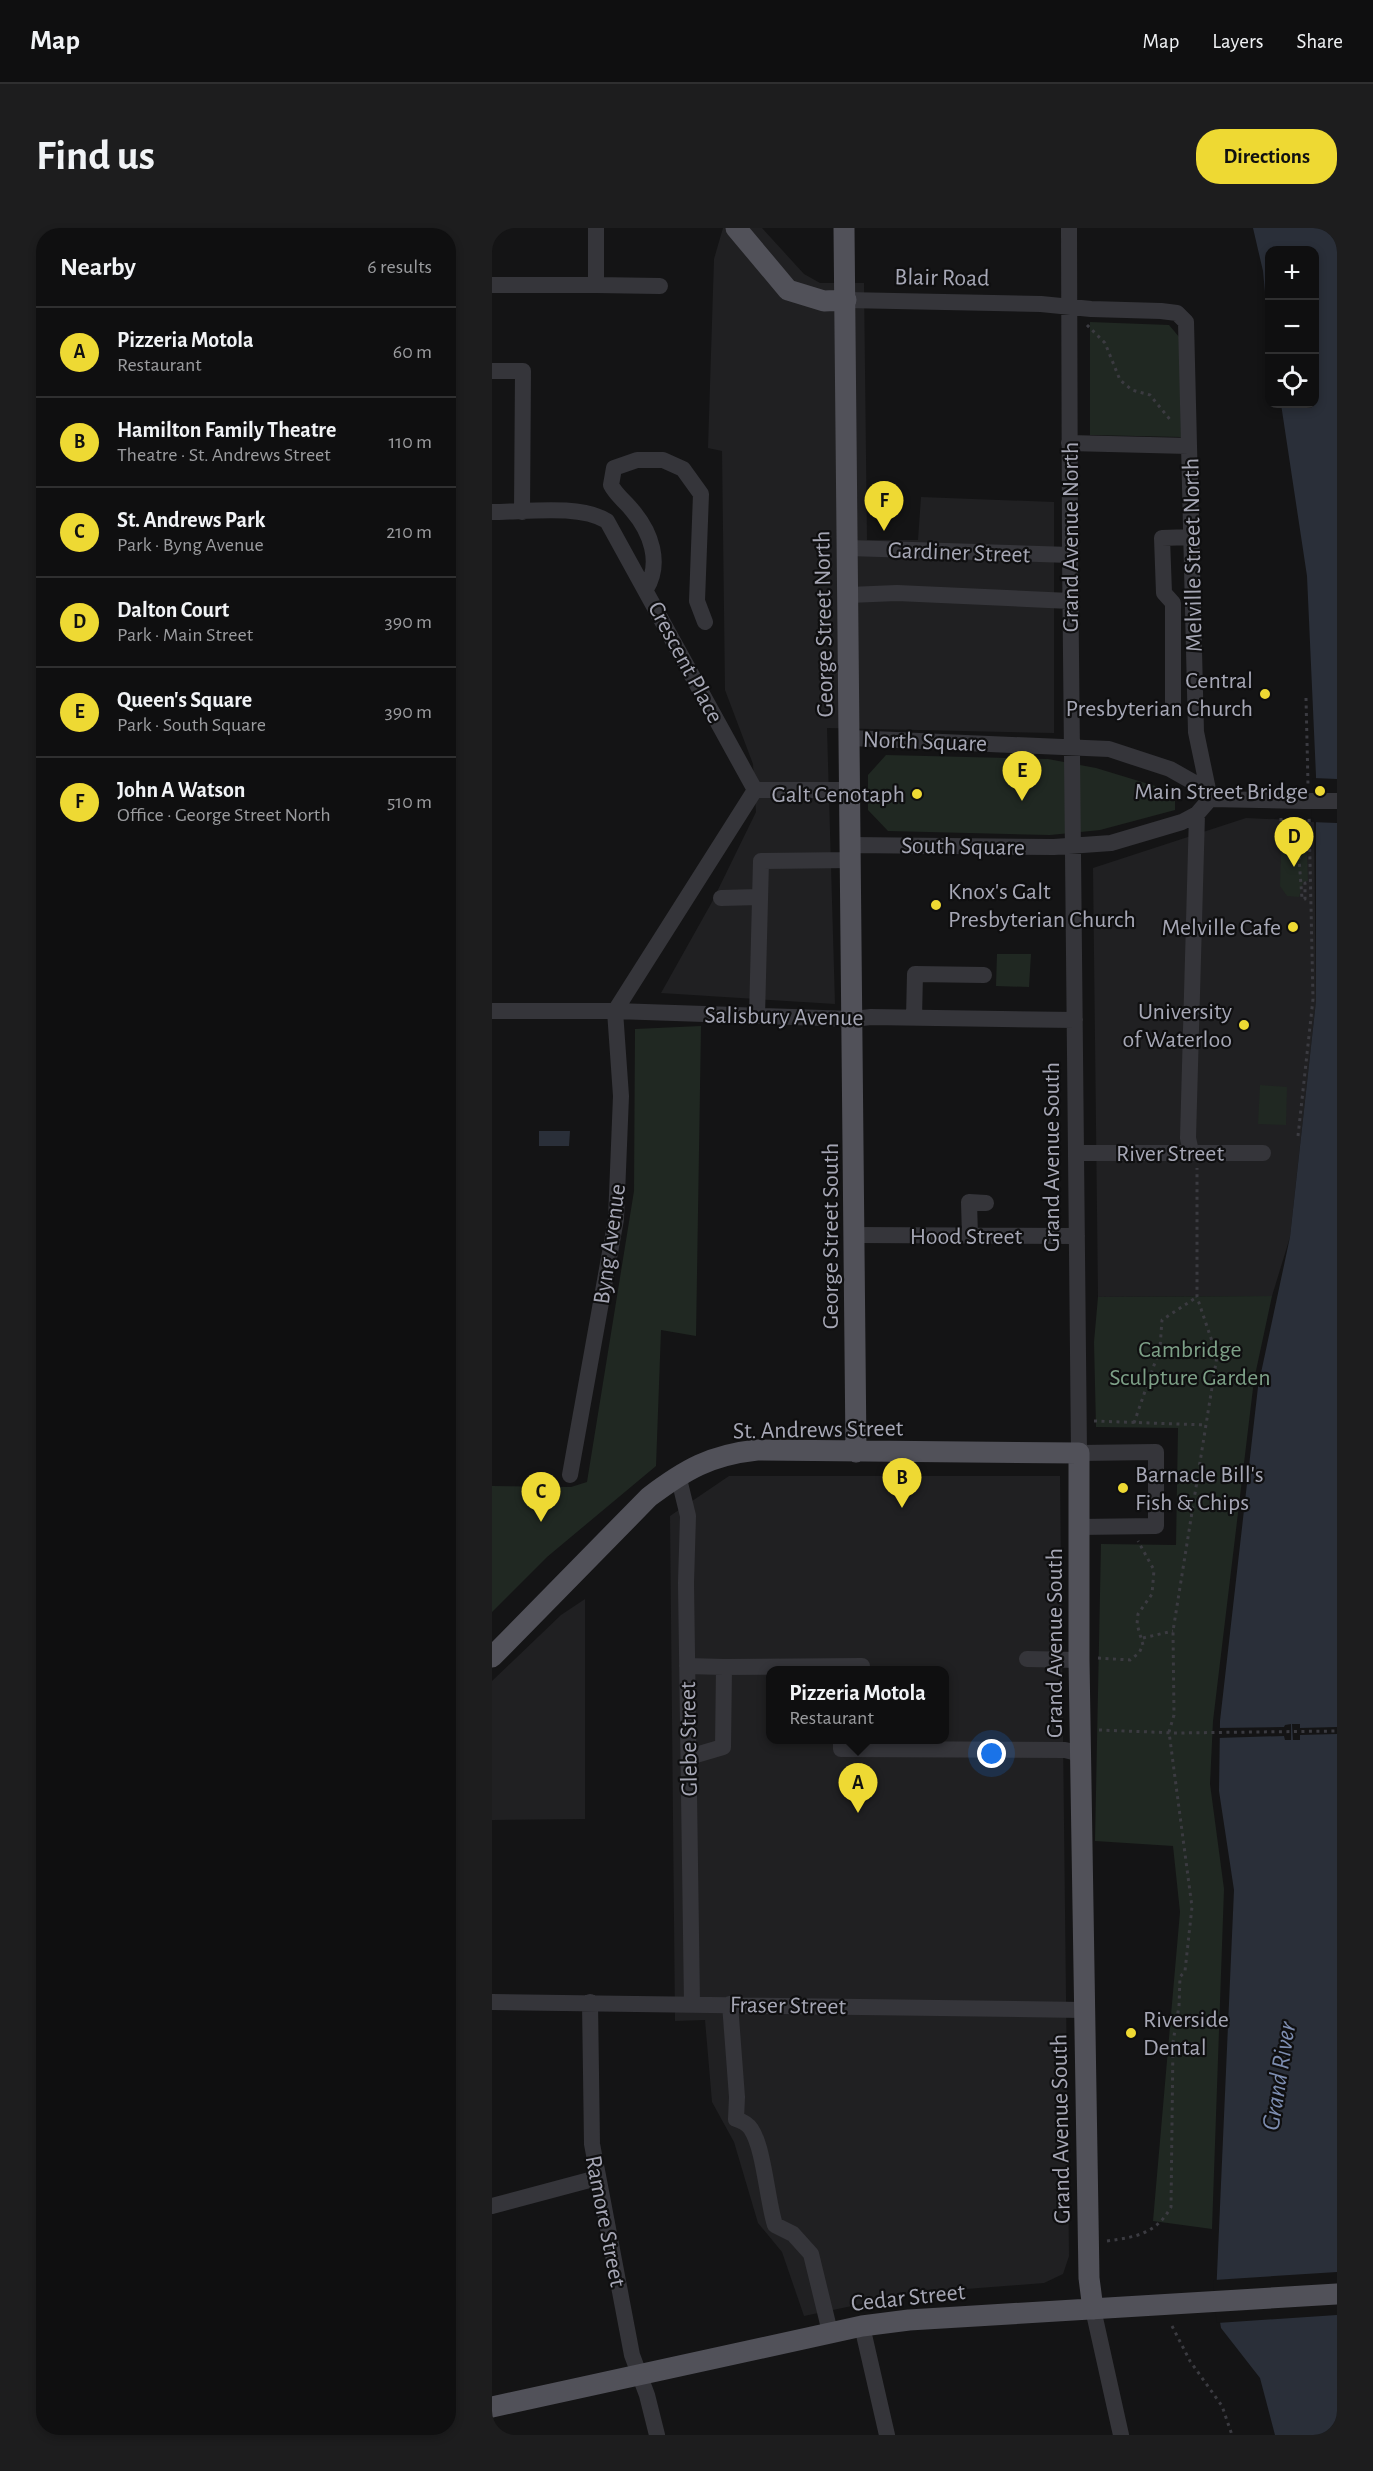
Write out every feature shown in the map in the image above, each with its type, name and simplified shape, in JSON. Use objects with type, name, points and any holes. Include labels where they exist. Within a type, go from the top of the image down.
[{"type":"main road","name":"Blair Road","points":[[736,228],[788,290],[824,301],[846,300]]},
{"type":"main road","name":"George Street North","points":[[844,228],[853,1019]]},
{"type":"main road","name":"George Street South","points":[[853,1019],[856,1452]]},
{"type":"main road","name":"St. Andrews Street","points":[[492,1658],[649,1497],[704,1461],[732,1453],[783,1450],[1079,1453]]},
{"type":"main road","name":"Grand Avenue South","points":[[1079,1453],[1079,1527],[1089,1659],[1080,1754],[1088,2244],[1093,2309]]},
{"type":"main road","name":"Cedar Street","points":[[492,2407],[862,2325],[909,2320],[1337,2294]]},
{"type":"street","points":[[596,228],[596,285]]},
{"type":"street","name":"Grand Avenue North","points":[[1069,228],[1070,601],[1074,847]]},
{"type":"street","points":[[492,285],[660,286]]},
{"type":"street","name":"Blair Road","points":[[846,300],[1041,304],[1177,313]]},
{"type":"street","name":"Melville Street North","points":[[1177,313],[1186,322],[1188,336],[1196,732],[1210,799]]},
{"type":"street","points":[[492,371],[523,371],[522,512],[492,512]]},
{"type":"street","points":[[1069,443],[1189,446]]},
{"type":"street","points":[[646,589],[653,579],[654,555],[646,528],[616,494],[611,485],[614,468],[637,460],[663,460],[683,469],[700,494],[697,601],[705,622]]},
{"type":"street","name":"Crescent Place","points":[[522,512],[580,512],[597,515],[607,521],[617,534],[755,790]]},
{"type":"street","points":[[1173,707],[1173,603],[1164,593],[1162,538],[1191,537]]},
{"type":"street","name":"Gardiner Street","points":[[848,548],[1070,555]]},
{"type":"street","points":[[849,595],[897,593],[1070,601]]},
{"type":"street","name":"North Square","points":[[850,738],[1108,749],[1170,769],[1200,786],[1210,799]]},
{"type":"street","points":[[615,1011],[755,790],[851,790]]},
{"type":"street","points":[[1191,1152],[1188,1138],[1197,813],[1210,799],[1337,801]]},
{"type":"street","name":"South Square","points":[[759,897],[761,861],[852,853],[1074,847],[1111,843],[1182,822],[1197,813]]},
{"type":"street","name":"Grand Avenue South","points":[[1074,847],[1079,1453]]},
{"type":"street","points":[[721,898],[759,897],[757,1016]]},
{"type":"street","points":[[914,1018],[915,974],[984,975]]},
{"type":"street","name":"Salisbury Avenue","points":[[492,1011],[615,1011],[853,1019],[1075,1020]]},
{"type":"street","name":"Byng Avenue","points":[[570,1475],[616,1219],[621,1096],[615,1011]]},
{"type":"street","name":"River Street","points":[[1076,1153],[1263,1153]]},
{"type":"street","points":[[970,1236],[969,1202],[986,1203]]},
{"type":"street","name":"Hood Street","points":[[855,1235],[1077,1236]]},
{"type":"street","points":[[1079,1453],[1156,1452],[1156,1526],[1079,1527]]},
{"type":"street","name":"Glebe Street","points":[[678,1476],[688,1516],[687,1666],[692,2004]]},
{"type":"street","points":[[1027,1659],[1089,1659]]},
{"type":"street","points":[[687,1666],[766,1668]]},
{"type":"street","points":[[689,1757],[723,1747],[724,1667]]},
{"type":"street","points":[[841,1744],[841,1749],[1065,1750],[1080,1754]]},
{"type":"street","name":"Fraser Street","points":[[492,2002],[1083,2010]]},
{"type":"street","name":"Ramore Street","points":[[590,2002],[592,2144],[597,2178],[632,2355],[657,2435]]},
{"type":"street","points":[[730,2004],[736,2119],[751,2129],[757,2141],[768,2203],[776,2225],[793,2234],[811,2254],[830,2332]]},
{"type":"street","points":[[492,2206],[597,2178]]},
{"type":"street","name":"Grand Avenue South","points":[[1093,2309],[1121,2435]]},
{"type":"street","points":[[862,2325],[886,2435]]},
{"type":"path","points":[[1087,325],[1105,343],[1120,380],[1132,390],[1150,395],[1189,446]]},
{"type":"path","points":[[1298,1136],[1312,999],[1306,698]]},
{"type":"path","points":[[1281,818],[1281,837],[1299,858],[1302,899],[1305,899],[1305,883],[1310,883]]},
{"type":"path","points":[[1088,2244],[1139,2236],[1152,2230],[1164,2220],[1171,2207],[1173,2042],[1179,2006],[1180,1977],[1185,1971],[1192,1907],[1169,1732],[1174,1715],[1173,1631],[1217,1356],[1197,1297],[1197,1165],[1191,1152]]},
{"type":"path","points":[[1134,1422],[1160,1348],[1162,1320],[1197,1297]]},
{"type":"path","points":[[1094,1421],[1206,1425]]},
{"type":"path","points":[[1089,1659],[1130,1660],[1139,1653],[1143,1645],[1143,1638],[1137,1624],[1138,1614],[1152,1594],[1154,1570],[1132,1527]]},
{"type":"path","points":[[1143,1638],[1173,1631]]},
{"type":"path","points":[[1099,1730],[1176,1733],[1337,1731]]},
{"type":"path","points":[[1172,2326],[1190,2361],[1222,2406],[1232,2435]]},
{"type":"shaded area","points":[[723,228],[762,228],[804,274],[820,283],[864,283],[867,540],[918,540],[921,497],[1054,502],[1054,733],[827,728],[835,1004],[661,993],[712,902],[756,812],[753,764],[725,690],[722,451],[708,448],[714,259]]},
{"type":"shaded area","points":[[1246,818],[1314,821],[1316,1001],[1290,1237],[1272,1296],[1098,1297],[1093,868]]},
{"type":"shaded area","points":[[729,1476],[1060,1476],[1069,2256],[1063,2274],[1044,2283],[914,2293],[804,2316],[782,2252],[758,2223],[734,2142],[712,2102],[705,2020],[675,2021],[670,1516]]},
{"type":"shaded area","points":[[585,1599],[585,1819],[492,1820],[492,1681],[561,1615]]},
{"type":"green space","points":[[1090,322],[1169,325],[1180,338],[1181,437],[1090,435]]},
{"type":"green space","points":[[886,755],[1048,759],[1096,768],[1175,792],[1175,810],[1100,830],[1050,835],[888,831],[868,810],[868,775]]},
{"type":"green space","points":[[1306,829],[1308,881],[1303,882],[1299,897],[1287,896],[1280,886],[1281,853]]},
{"type":"green space","points":[[997,954],[1031,954],[1029,987],[996,986]]},
{"type":"green space","points":[[701,1026],[696,1336],[661,1330],[656,1466],[547,1557],[492,1612],[492,1486],[571,1487],[587,1482],[634,1191],[635,1029]]},
{"type":"green space","points":[[1260,1085],[1287,1087],[1286,1125],[1258,1124]]},
{"type":"green space","name":"Cambridge Sculpture Garden","points":[[1272,1296],[1254,1380],[1213,1721],[1210,1784],[1224,1889],[1212,2229],[1153,2221],[1180,1912],[1173,1846],[1095,1841],[1101,1544],[1176,1545],[1178,1428],[1096,1427],[1094,1342],[1098,1297]]},
{"type":"water","name":"Grand River","points":[[1253,228],[1337,228],[1337,2435],[1275,2435],[1260,2378],[1221,2328],[1216,2297],[1234,1890],[1219,1791],[1220,1721],[1258,1387],[1290,1237],[1316,1001],[1316,776],[1307,576],[1282,408],[1319,408],[1319,246],[1265,246],[1265,292],[1263,271]]},
{"type":"water","points":[[539,1131],[570,1131],[569,1146],[539,1146]]},
{"type":"pier","name":"Main Street Bridge","points":[[1313,778],[1337,779],[1337,823],[1311,822]]},
{"type":"pier","points":[[1291,1724],[1291,1740],[1285,1740],[1284,1736],[1217,1738],[1217,1728],[1284,1727]]},
{"type":"pier","points":[[1292,1724],[1300,1724],[1300,1728],[1337,1727],[1337,1734],[1300,1735],[1300,1740],[1293,1740]]},
{"type":"pier","points":[[1337,2272],[1337,2315],[1217,2323],[1213,2297],[1214,2280]]},
{"type":"place","name":"John A Watson","points":[[884,531]]},
{"type":"place","name":"Central Presbyterian Church","points":[[1265,694]]},
{"type":"place","name":"Main Street Bridge","points":[[1320,791]]},
{"type":"place","name":"Galt Cenotaph","points":[[917,794]]},
{"type":"place","name":"Queen's Square","points":[[1022,801]]},
{"type":"place","name":"Dalton Court","points":[[1294,867]]},
{"type":"place","name":"Knox's Galt Presbyterian Church","points":[[936,905]]},
{"type":"place","name":"Melville Cafe","points":[[1293,927]]},
{"type":"place","name":"University of Waterloo","points":[[1244,1025]]},
{"type":"place","name":"Barnacle Bill's Fish & Chips","points":[[1123,1488]]},
{"type":"place","name":"Hamilton Family Theatre","points":[[902,1508]]},
{"type":"place","name":"St. Andrews Park","points":[[541,1522]]},
{"type":"place","name":"Pizzeria Motola","points":[[858,1813]]},
{"type":"place","name":"Riverside Dental","points":[[1131,2033]]}]
